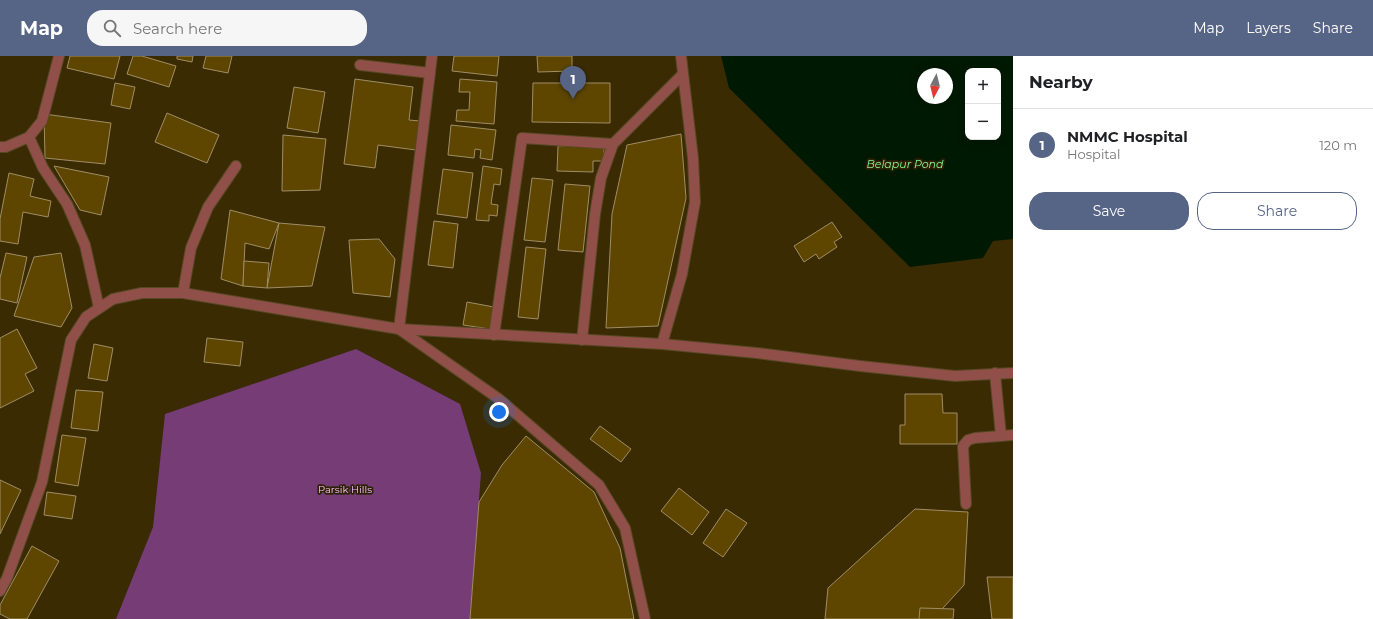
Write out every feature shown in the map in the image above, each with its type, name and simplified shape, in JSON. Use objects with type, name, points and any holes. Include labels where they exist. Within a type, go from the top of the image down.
[{"type":"street","points":[[0,148],[29,137],[42,121],[59,56]]},
{"type":"street","points":[[399,329],[432,56]]},
{"type":"street","points":[[662,344],[682,274],[695,202],[693,158],[681,56]]},
{"type":"street","points":[[360,65],[430,73]]},
{"type":"street","points":[[582,340],[595,214],[601,178],[613,144],[683,74]]},
{"type":"street","points":[[29,137],[43,168],[67,204],[85,245],[99,308]]},
{"type":"street","points":[[494,335],[522,138],[613,144]]},
{"type":"street","points":[[183,293],[191,248],[208,207],[236,166]]},
{"type":"street","points":[[0,592],[7,578],[42,482],[71,340],[86,317],[113,299],[142,293],[183,293],[399,329],[662,344],[757,352],[860,366],[955,376],[1013,372]]},
{"type":"street","points":[[399,329],[499,400],[599,485],[625,528],[645,619]]},
{"type":"street","points":[[995,374],[1001,436]]},
{"type":"street","points":[[966,504],[963,446],[968,440],[1013,435]]},
{"type":"green space","name":"Parsik Hills","points":[[356,349],[460,404],[481,473],[470,619],[116,619],[153,527],[165,414]]},
{"type":"water","name":"Belapur Pond","points":[[721,56],[1013,56],[1013,239],[993,241],[983,258],[910,267],[729,88]]},
{"type":"building","points":[[70,56],[120,56],[114,79],[67,68]]},
{"type":"building","points":[[133,56],[142,56],[176,66],[169,87],[127,74]]},
{"type":"building","points":[[177,56],[193,56],[192,62],[177,59]]},
{"type":"building","points":[[206,56],[232,56],[228,73],[203,68]]},
{"type":"building","points":[[454,56],[499,56],[497,76],[452,71]]},
{"type":"building","points":[[537,56],[572,56],[572,71],[538,72]]},
{"type":"building","points":[[355,79],[413,87],[409,120],[420,121],[416,150],[378,145],[375,168],[344,164]]},
{"type":"building","points":[[460,79],[497,82],[494,124],[456,121],[457,110],[469,110],[470,92],[459,92]]},
{"type":"building","points":[[115,83],[135,87],[130,109],[111,105]]},
{"type":"building","points":[[533,83],[610,83],[610,123],[532,122]]},
{"type":"building","points":[[294,87],[325,92],[318,133],[287,128]]},
{"type":"building","points":[[167,113],[219,135],[207,163],[155,142]]},
{"type":"building","points":[[44,114],[111,123],[105,164],[45,158]]},
{"type":"building","points":[[451,125],[496,130],[492,160],[480,158],[481,150],[475,149],[474,158],[448,155]]},
{"type":"building","points":[[681,134],[686,198],[658,326],[606,328],[612,214],[627,145]]},
{"type":"building","points":[[283,135],[326,139],[320,190],[282,191]]},
{"type":"building","points":[[558,146],[604,146],[604,161],[593,161],[593,172],[557,171]]},
{"type":"building","points":[[54,166],[109,177],[101,215],[80,210]]},
{"type":"building","points":[[483,166],[502,169],[500,185],[494,184],[491,204],[498,205],[497,216],[489,215],[489,221],[476,220]]},
{"type":"building","points":[[443,169],[473,173],[467,218],[437,214]]},
{"type":"building","points":[[9,173],[34,179],[30,196],[51,201],[48,217],[23,212],[18,244],[0,241],[0,219]]},
{"type":"building","points":[[532,178],[553,180],[545,242],[524,240]]},
{"type":"building","points":[[565,184],[590,186],[583,252],[558,250]]},
{"type":"building","points":[[230,210],[279,223],[269,249],[245,243],[243,286],[221,279]]},
{"type":"building","points":[[434,221],[458,224],[453,268],[428,265]]},
{"type":"building","points":[[832,222],[842,237],[834,242],[837,247],[819,259],[816,254],[804,262],[794,246]]},
{"type":"building","points":[[279,223],[325,227],[312,286],[267,288]]},
{"type":"building","points":[[379,239],[395,259],[390,297],[353,293],[349,240]]},
{"type":"building","points":[[526,247],[546,249],[538,319],[518,317]]},
{"type":"building","points":[[6,253],[27,257],[17,303],[0,299],[0,278]]},
{"type":"building","points":[[61,253],[72,308],[61,327],[14,316],[34,257]]},
{"type":"building","points":[[244,261],[269,263],[267,288],[243,286]]},
{"type":"building","points":[[467,302],[494,307],[490,329],[463,325]]},
{"type":"building","points":[[17,329],[37,368],[25,374],[34,391],[0,408],[0,338]]},
{"type":"building","points":[[207,338],[243,342],[240,366],[204,362]]},
{"type":"building","points":[[94,344],[113,348],[107,381],[88,378]]},
{"type":"building","points":[[76,390],[103,392],[98,431],[71,428]]},
{"type":"building","points":[[905,394],[942,394],[943,413],[957,413],[957,444],[900,444],[900,425],[905,425]]},
{"type":"building","points":[[600,426],[631,449],[621,462],[590,439]]},
{"type":"building","points":[[62,435],[86,438],[78,486],[55,482]]},
{"type":"building","points":[[526,436],[594,492],[620,548],[634,619],[470,619],[479,502],[502,465]]},
{"type":"building","points":[[0,480],[21,490],[0,534]]},
{"type":"building","points":[[679,488],[709,512],[692,535],[661,511]]},
{"type":"building","points":[[47,492],[76,496],[72,519],[44,515]]},
{"type":"building","points":[[726,509],[747,523],[723,557],[703,543]]},
{"type":"building","points":[[915,509],[968,512],[964,585],[933,619],[825,619],[828,588]]},
{"type":"building","points":[[32,546],[59,561],[27,619],[10,619],[0,614],[0,605]]},
{"type":"building","points":[[987,577],[1013,577],[1013,619],[992,619]]},
{"type":"building","points":[[920,608],[954,609],[953,619],[919,619]]},
{"type":"place","name":"NMMC Hospital","points":[[573,99]]}]
